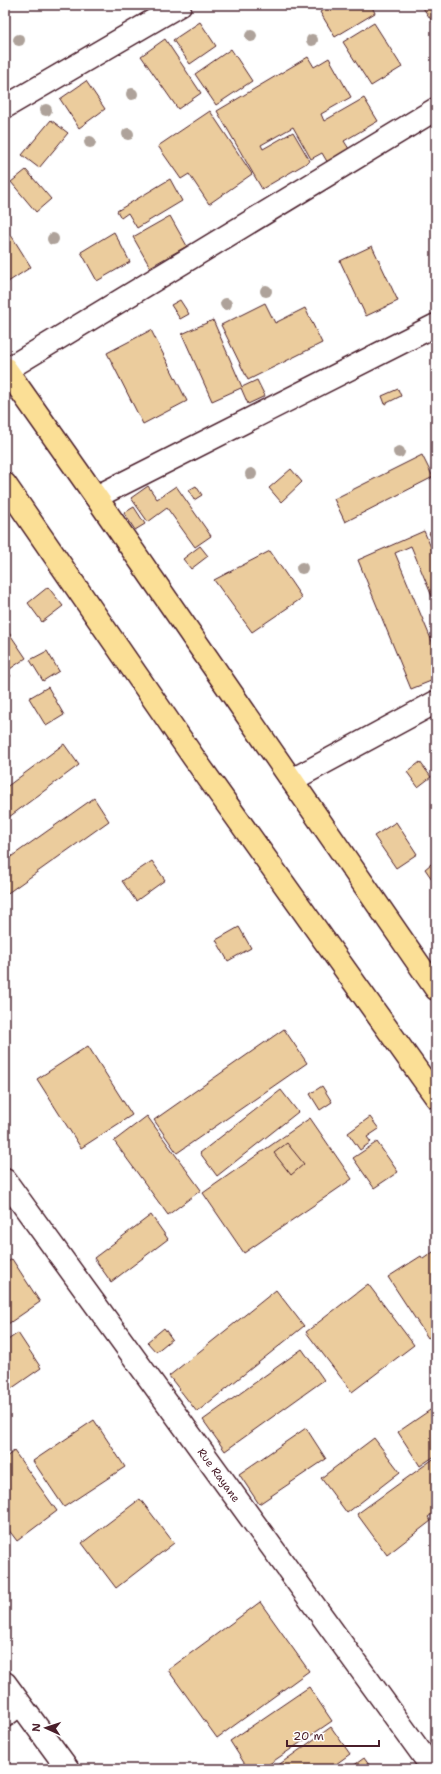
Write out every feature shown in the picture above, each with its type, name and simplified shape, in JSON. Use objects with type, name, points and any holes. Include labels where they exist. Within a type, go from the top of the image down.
[{"type":"main road","points":[[6,369],[436,989]]},
{"type":"main road","points":[[8,494],[436,1097]]},
{"type":"street","points":[[5,107],[180,5]]},
{"type":"street","points":[[6,369],[436,109]]},
{"type":"street","points":[[96,497],[436,324]]},
{"type":"street","points":[[292,780],[436,702]]},
{"type":"street","name":"Rue Rayane","points":[[5,1180],[433,1769]]},
{"type":"street","points":[[5,1683],[13,1710],[68,1769]]},
{"type":"building","points":[[320,5],[371,5],[375,13],[335,37],[320,12],[323,10]]},
{"type":"building","points":[[421,5],[436,5],[436,22],[434,24]]},
{"type":"building","points":[[200,22],[216,46],[190,64],[173,40]]},
{"type":"building","points":[[374,23],[402,67],[371,86],[343,42]]},
{"type":"building","points":[[165,39],[201,93],[178,109],[141,56]]},
{"type":"building","points":[[231,49],[252,81],[216,105],[195,74]]},
{"type":"building","points":[[308,57],[314,67],[329,58],[351,97],[321,114],[324,121],[364,98],[378,121],[344,141],[351,152],[329,165],[322,153],[311,159],[293,127],[261,145],[263,149],[293,132],[310,161],[262,189],[217,111]]},
{"type":"building","points":[[86,81],[105,109],[79,128],[60,99]]},
{"type":"building","points":[[210,111],[252,174],[209,204],[189,174],[181,179],[158,146]]},
{"type":"building","points":[[51,120],[68,133],[39,168],[22,155]]},
{"type":"building","points":[[26,170],[51,199],[36,212],[11,182]]},
{"type":"building","points":[[170,179],[182,201],[137,228],[128,213],[121,218],[117,211]]},
{"type":"building","points":[[170,216],[187,246],[150,267],[133,237]]},
{"type":"building","points":[[114,232],[130,262],[97,281],[81,252]]},
{"type":"building","points":[[11,235],[31,267],[5,284],[5,239]]},
{"type":"building","points":[[372,246],[398,301],[366,316],[340,261]]},
{"type":"building","points":[[180,300],[189,314],[180,319],[171,305]]},
{"type":"building","points":[[265,303],[275,323],[305,308],[322,343],[248,380],[221,325]]},
{"type":"building","points":[[213,320],[242,387],[257,380],[265,396],[248,404],[241,388],[212,401],[182,334]]},
{"type":"building","points":[[151,330],[187,401],[143,424],[107,353]]},
{"type":"building","points":[[398,389],[401,396],[385,404],[382,396]]},
{"type":"building","points":[[422,455],[433,477],[345,522],[334,499]]},
{"type":"building","points":[[291,469],[302,482],[281,502],[269,488]]},
{"type":"building","points":[[148,486],[157,499],[176,486],[211,536],[195,547],[167,508],[148,522],[131,498]]},
{"type":"building","points":[[196,486],[202,495],[194,500],[189,490]]},
{"type":"building","points":[[134,507],[145,524],[135,530],[124,513]]},
{"type":"building","points":[[436,530],[436,547],[429,533]]},
{"type":"building","points":[[424,531],[436,559],[436,606],[411,546],[395,553],[436,651],[436,679],[411,689],[358,560]]},
{"type":"building","points":[[200,546],[208,556],[191,569],[183,559]]},
{"type":"building","points":[[270,551],[302,598],[252,632],[214,580]]},
{"type":"building","points":[[48,587],[63,606],[42,622],[28,603]]},
{"type":"building","points":[[5,627],[26,658],[7,671],[11,676],[5,681]]},
{"type":"building","points":[[47,651],[59,671],[43,681],[30,660]]},
{"type":"building","points":[[48,687],[64,715],[46,726],[29,698]]},
{"type":"building","points":[[64,744],[79,765],[5,820],[5,788]]},
{"type":"building","points":[[420,762],[431,777],[418,787],[407,772]]},
{"type":"building","points":[[94,798],[109,821],[5,895],[5,861]]},
{"type":"building","points":[[396,822],[417,854],[396,868],[374,836]]},
{"type":"building","points":[[436,860],[436,885],[425,869]]},
{"type":"building","points":[[152,861],[165,880],[136,901],[122,881]]},
{"type":"building","points":[[239,927],[251,948],[228,961],[216,940]]},
{"type":"building","points":[[284,1029],[307,1063],[177,1153],[154,1120]]},
{"type":"building","points":[[88,1046],[132,1115],[81,1148],[37,1079]]},
{"type":"building","points":[[322,1086],[332,1102],[320,1110],[310,1094]]},
{"type":"building","points":[[281,1090],[298,1112],[217,1176],[200,1153]]},
{"type":"building","points":[[147,1116],[201,1190],[168,1215],[114,1141]]},
{"type":"building","points":[[370,1117],[379,1129],[367,1137],[371,1142],[360,1150],[348,1133]]},
{"type":"building","points":[[310,1118],[352,1179],[244,1253],[203,1193]]},
{"type":"building","points":[[377,1142],[398,1172],[374,1188],[353,1158]]},
{"type":"building","points":[[287,1143],[304,1164],[291,1175],[274,1153]]},
{"type":"building","points":[[151,1215],[168,1239],[111,1282],[94,1258]]},
{"type":"building","points":[[436,1250],[436,1333],[428,1338],[388,1277],[421,1256],[423,1259]]},
{"type":"building","points":[[12,1259],[40,1302],[5,1326],[5,1264]]},
{"type":"building","points":[[368,1284],[414,1345],[352,1392],[306,1332]]},
{"type":"building","points":[[276,1290],[304,1326],[197,1412],[169,1376]]},
{"type":"building","points":[[164,1328],[172,1339],[156,1352],[147,1342]]},
{"type":"building","points":[[18,1333],[41,1368],[5,1393],[5,1342]]},
{"type":"building","points":[[302,1349],[324,1380],[225,1451],[203,1420]]},
{"type":"building","points":[[436,1406],[436,1455],[420,1466],[398,1432]]},
{"type":"building","points":[[94,1420],[125,1467],[64,1507],[33,1461]]},
{"type":"building","points":[[306,1428],[326,1459],[259,1504],[239,1474]]},
{"type":"building","points":[[374,1438],[400,1472],[347,1513],[321,1478]]},
{"type":"building","points":[[14,1451],[57,1511],[17,1541],[5,1525],[5,1458]]},
{"type":"building","points":[[436,1457],[436,1511],[428,1517],[431,1521],[387,1555],[357,1514]]},
{"type":"building","points":[[140,1499],[174,1543],[116,1588],[82,1543]]},
{"type":"building","points":[[260,1602],[309,1671],[217,1738],[168,1670]]},
{"type":"building","points":[[309,1687],[332,1721],[262,1769],[248,1769],[230,1741]]},
{"type":"building","points":[[331,1727],[350,1754],[329,1769],[273,1769]]},
{"type":"building","points":[[364,1758],[372,1769],[349,1769]]}]
